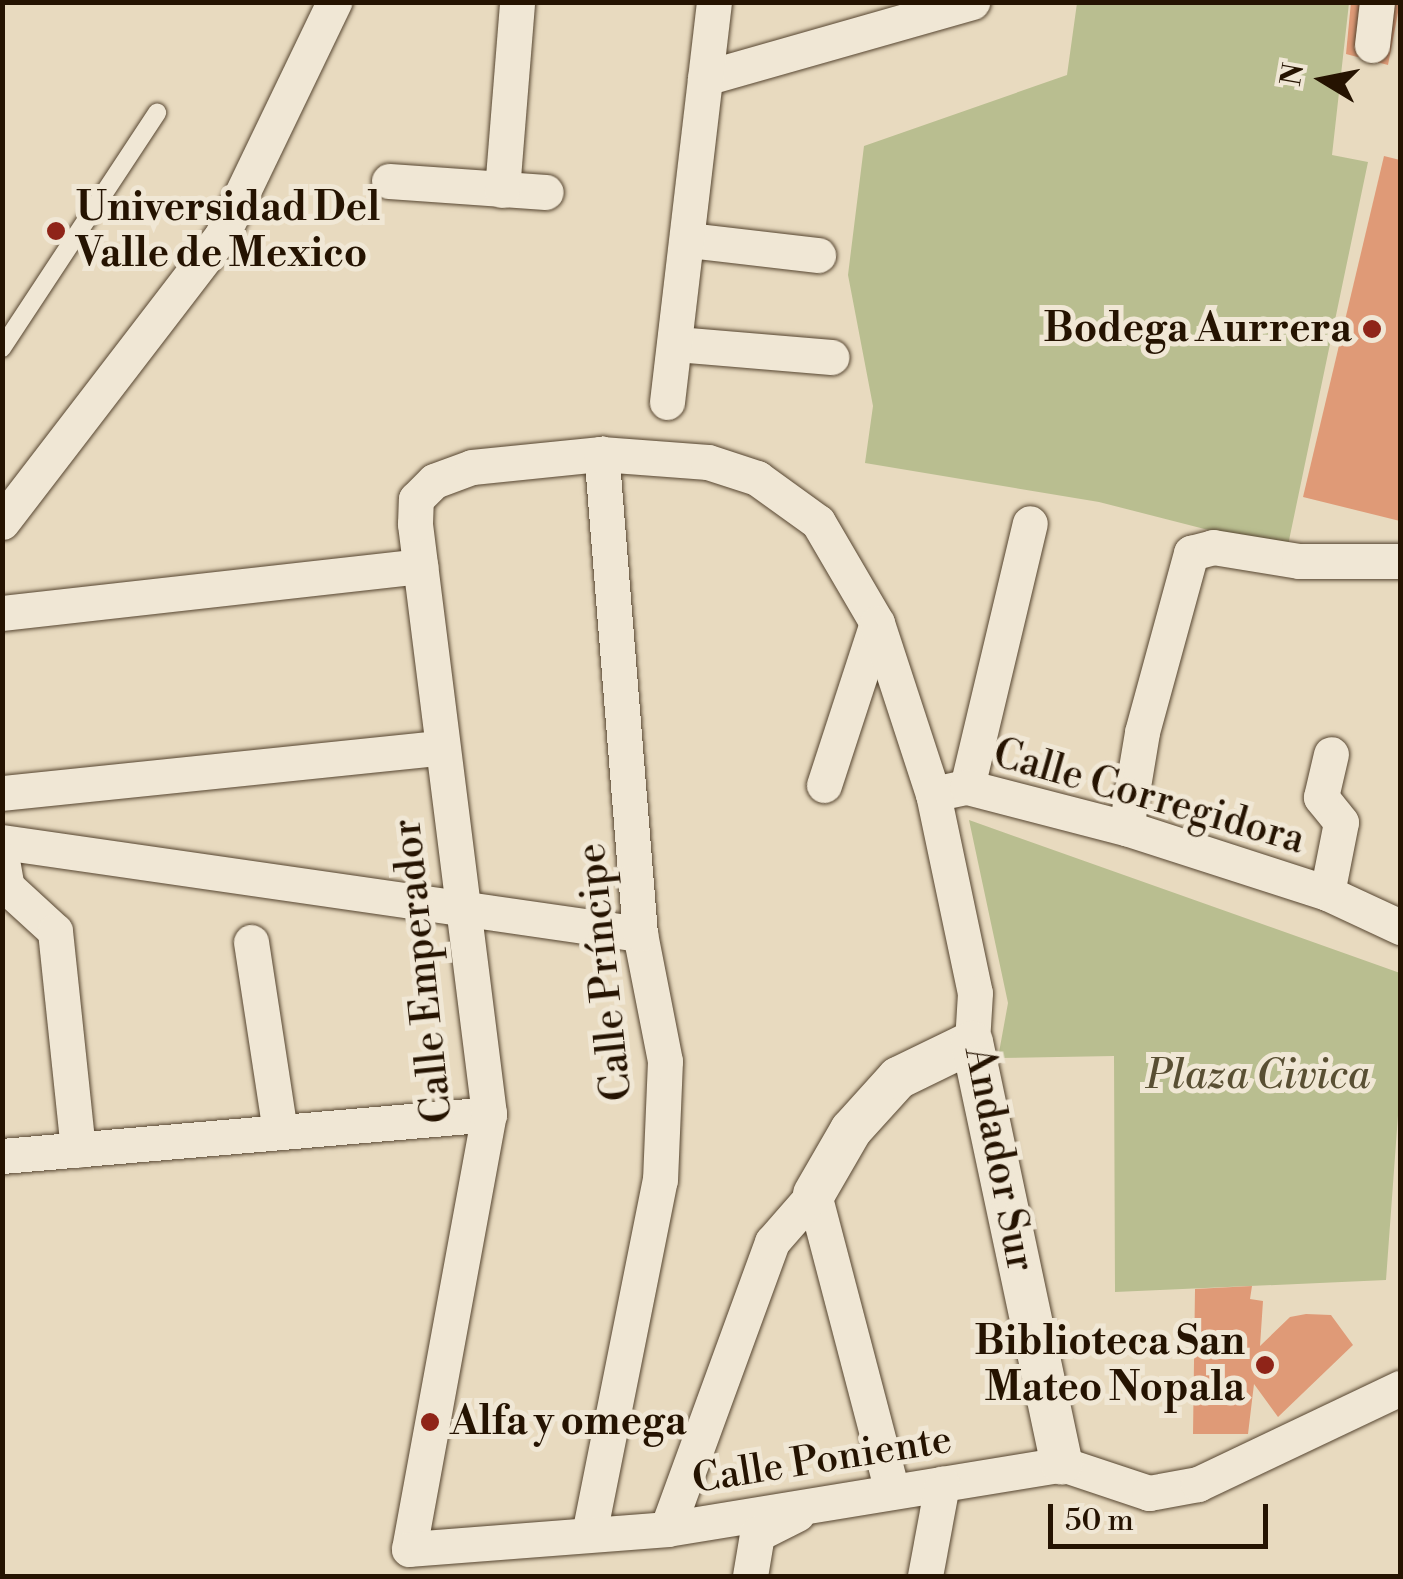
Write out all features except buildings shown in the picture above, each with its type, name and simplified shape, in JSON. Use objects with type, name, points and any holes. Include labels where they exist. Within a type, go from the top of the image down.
[{"type":"street","points":[[2,522],[222,235],[334,2]]},
{"type":"street","points":[[502,190],[517,2]]},
{"type":"street","points":[[667,402],[714,2]]},
{"type":"street","points":[[705,78],[972,2]]},
{"type":"street","points":[[1372,44],[1376,2]]},
{"type":"street","points":[[389,181],[546,192]]},
{"type":"street","points":[[688,240],[818,254]]},
{"type":"street","points":[[676,344],[831,357]]},
{"type":"street","name":"Calle Corregidora","points":[[416,499],[434,481],[472,467],[601,454],[708,462],[758,478],[818,522],[877,623],[950,790],[1126,828],[1327,893],[1400,927]]},
{"type":"street","name":"Calle Príncipe","points":[[589,1534],[660,1180],[665,1061],[640,934],[601,454]]},
{"type":"street","name":"Calle Emperador","points":[[415,1563],[489,1114],[441,748],[416,499]]},
{"type":"street","points":[[950,790],[1030,523]]},
{"type":"street","points":[[1126,828],[1142,732],[1190,552],[1213,547],[1299,561],[1400,561]]},
{"type":"street","points":[[2,613],[420,566]]},
{"type":"street","points":[[824,785],[877,623]]},
{"type":"street","points":[[2,792],[441,748]]},
{"type":"street","points":[[1327,893],[1341,822],[1321,797],[1331,754]]},
{"type":"street","name":"Andador Sur","points":[[950,790],[975,993],[972,1042],[1062,1464]]},
{"type":"street","points":[[2,842],[640,934]]},
{"type":"street","points":[[2,860],[7,887],[55,932],[78,1150]]},
{"type":"street","points":[[251,942],[280,1132]]},
{"type":"street","points":[[668,1529],[772,1242],[814,1194],[852,1130],[898,1078],[972,1042]]},
{"type":"street","points":[[2,1156],[489,1114]]},
{"type":"street","points":[[814,1194],[892,1491]]},
{"type":"street","name":"Calle Poniente","points":[[415,1563],[589,1534],[668,1529],[1062,1464],[1149,1494],[1198,1484],[1400,1388]]},
{"type":"street","points":[[926,1576],[942,1484]]},
{"type":"street","points":[[750,1576],[757,1534],[821,1502]]},
{"type":"lane","points":[[2,348],[157,113]]},
{"type":"green space","points":[[1077,3],[1349,3],[1332,155],[1368,162],[1287,550],[1099,502],[865,463],[873,406],[848,275],[864,146],[1067,75]]},
{"type":"green space","name":"Plaza Civica","points":[[969,820],[1400,973],[1400,1088],[1386,1280],[1115,1292],[1114,1056],[998,1058],[1008,1003]]},
{"type":"place","name":"Universidad Del Valle de Mexico","points":[[56,231]]},
{"type":"place","name":"Bodega Aurrera","points":[[1372,329]]},
{"type":"place","name":"Biblioteca San Mateo Nopala","points":[[1265,1365]]},
{"type":"place","name":"Alfa y omega","points":[[430,1422]]}]
